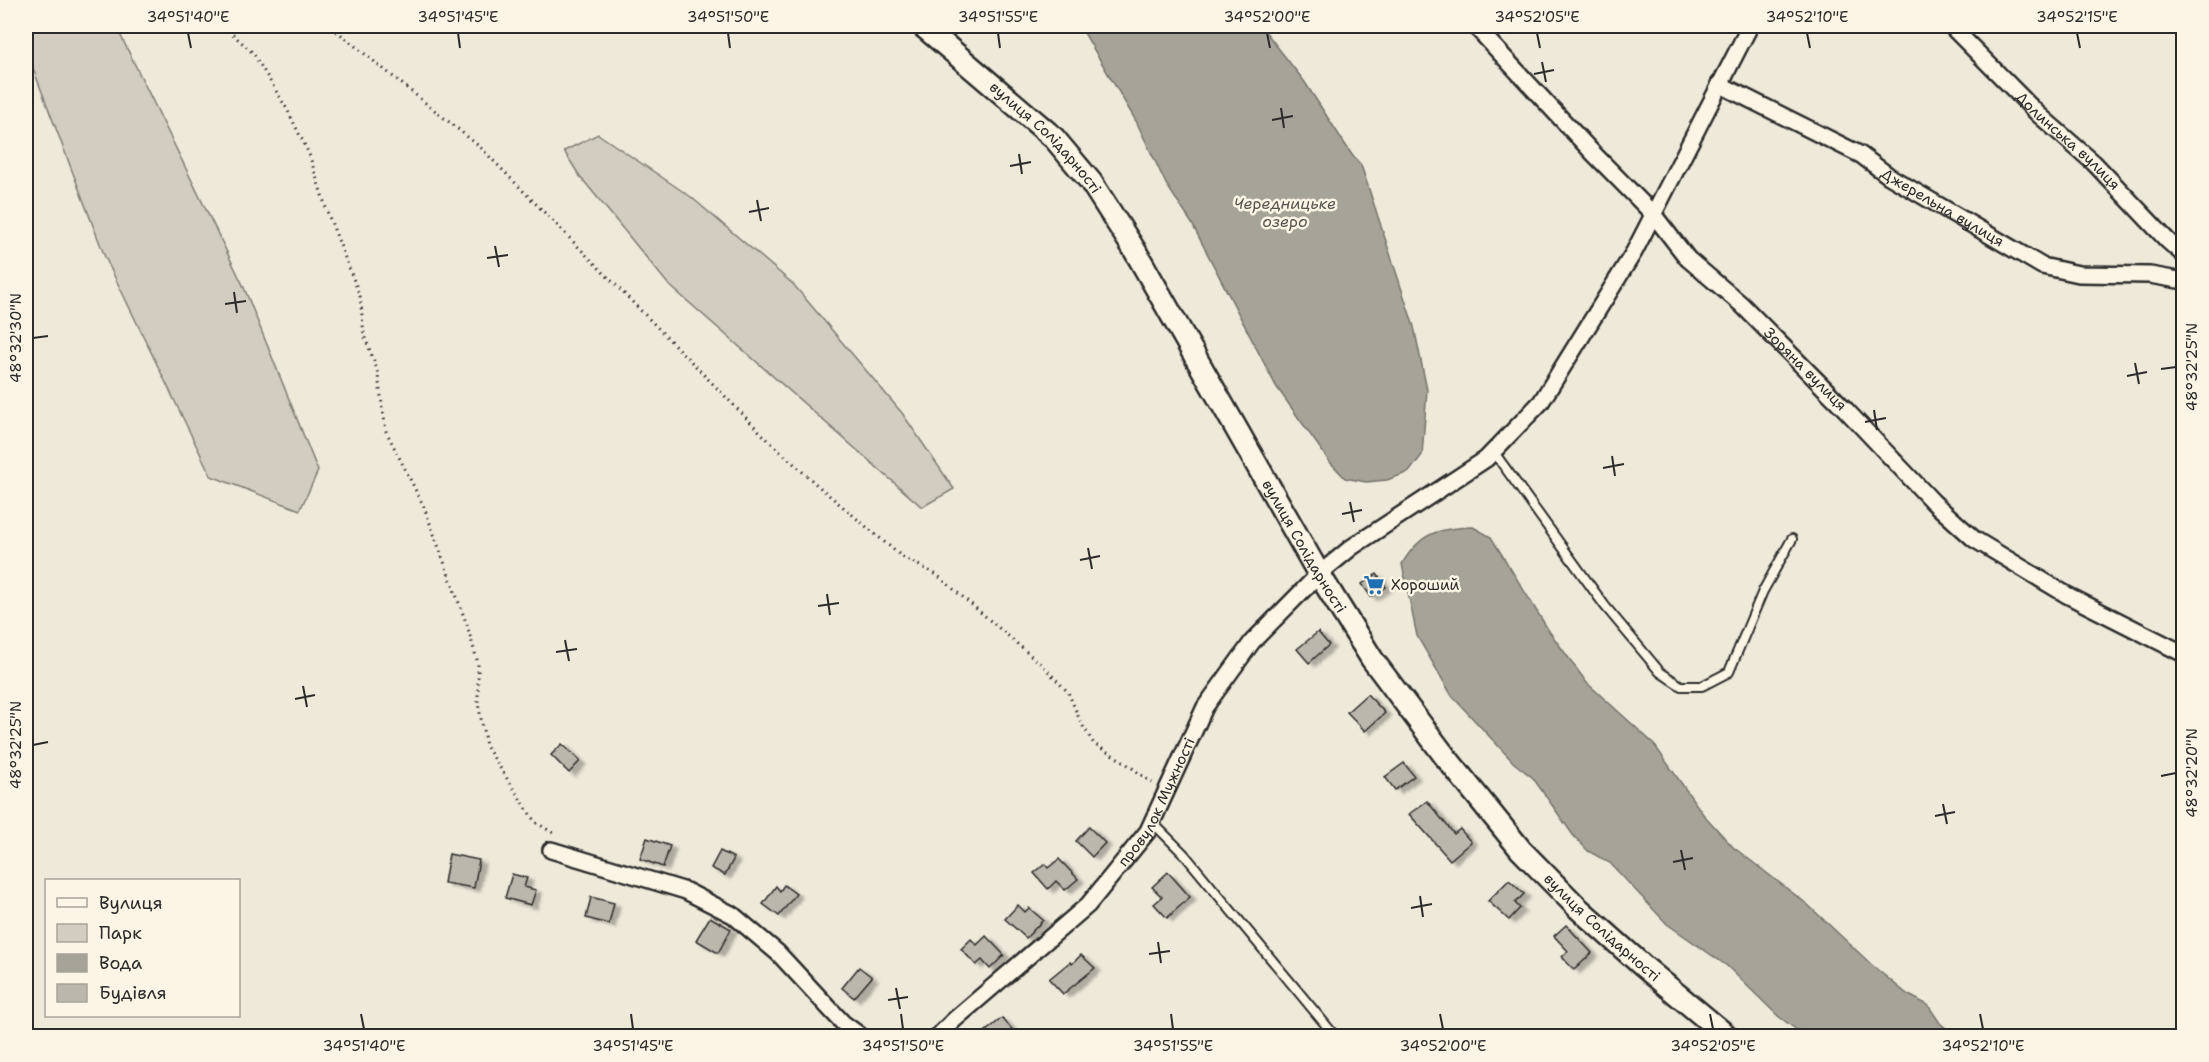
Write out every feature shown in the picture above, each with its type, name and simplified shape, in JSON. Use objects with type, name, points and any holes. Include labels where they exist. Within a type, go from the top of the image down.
[{"type":"main road","name":"вулиця Солідарності","points":[[923,26],[1054,138],[1091,182],[1134,249],[1319,574],[1372,659],[1444,755],[1521,850],[1586,915],[1727,1036]]},
{"type":"street","name":"Зоряна вулиця","points":[[1475,26],[1653,214],[1688,259],[1741,304],[1933,502],[1974,539],[2067,595],[2184,654]]},
{"type":"street","name":"провулок Мужності","points":[[938,1036],[1088,905],[1148,831],[1205,707],[1252,642],[1319,574],[1352,547],[1486,459],[1541,402],[1634,252],[1750,26]]},
{"type":"street","name":"Долинська вулиця","points":[[1951,26],[2038,114],[2094,163],[2168,242],[2184,255]]},
{"type":"street","name":"Джерельна вулиця","points":[[1719,84],[1861,155],[1889,176],[2043,266],[2079,274],[2150,275],[2184,281]]},
{"type":"street","points":[[551,850],[686,891],[733,915],[778,953],[843,1023],[861,1036]]},
{"type":"lane","points":[[1493,451],[1605,606],[1660,672],[1682,686],[1702,686],[1729,672],[1763,591],[1792,539]]},
{"type":"lane","points":[[1152,822],[1184,854],[1335,1036]]},
{"type":"path","points":[[224,26],[253,53],[287,109],[309,154],[328,214],[360,296],[364,335],[377,369],[386,430],[424,507],[478,663],[478,702],[486,746],[534,822],[564,839]]},
{"type":"path","points":[[325,26],[339,33],[480,147],[770,442],[817,485],[902,556],[937,575],[1042,665],[1068,692],[1081,723],[1094,744],[1123,761],[1165,793]]},
{"type":"green space","points":[[26,26],[116,26],[243,285],[318,471],[300,510],[211,476],[105,257],[26,50]]},
{"type":"green space","points":[[598,134],[691,197],[793,284],[902,413],[954,489],[922,507],[668,284],[579,175],[564,151]]},
{"type":"water","name":"Чередницьке озеро","points":[[1080,26],[1261,26],[1304,81],[1352,155],[1361,165],[1414,327],[1427,390],[1422,455],[1409,472],[1387,480],[1366,482],[1345,478],[1329,461],[1276,386],[1191,222],[1166,184],[1136,121]]},
{"type":"water","points":[[1473,527],[1491,537],[1549,631],[1587,683],[1653,743],[1703,814],[1733,847],[1807,904],[1873,966],[1907,994],[1928,1005],[1940,1023],[1955,1036],[1805,1036],[1778,1016],[1727,966],[1667,924],[1610,863],[1588,851],[1573,835],[1533,778],[1514,763],[1452,696],[1417,636],[1402,564],[1416,545],[1431,534],[1450,529]]},
{"type":"building","name":"Хороший","points":[[1377,574],[1386,587],[1371,597],[1362,584]]},
{"type":"building","points":[[1318,632],[1329,645],[1309,663],[1297,649]]},
{"type":"building","points":[[1367,694],[1385,713],[1365,731],[1347,712]]},
{"type":"building","points":[[562,744],[580,761],[569,773],[551,755]]},
{"type":"building","points":[[1404,763],[1414,776],[1395,790],[1385,777]]},
{"type":"building","points":[[1427,801],[1454,834],[1460,829],[1471,842],[1450,860],[1409,814]]},
{"type":"building","points":[[1089,827],[1105,843],[1092,857],[1076,841]]},
{"type":"building","points":[[647,838],[670,846],[663,867],[640,859]]},
{"type":"building","points":[[720,851],[734,858],[725,875],[711,868]]},
{"type":"building","points":[[449,854],[479,860],[474,888],[444,883]]},
{"type":"building","points":[[1059,859],[1078,879],[1065,890],[1056,881],[1048,889],[1034,873],[1045,864],[1048,868]]},
{"type":"building","points":[[1168,872],[1190,897],[1167,918],[1154,904],[1162,897],[1152,887]]},
{"type":"building","points":[[512,874],[527,878],[524,887],[536,890],[531,905],[505,898]]},
{"type":"building","points":[[1509,880],[1524,894],[1515,903],[1520,908],[1509,920],[1488,901]]},
{"type":"building","points":[[784,885],[796,894],[779,916],[763,904],[776,886],[780,891]]},
{"type":"building","points":[[591,897],[614,903],[609,924],[586,918]]},
{"type":"building","points":[[1018,905],[1025,912],[1029,908],[1043,920],[1026,938],[1005,919]]},
{"type":"building","points":[[710,917],[731,929],[718,953],[696,940]]},
{"type":"building","points":[[1566,925],[1592,953],[1574,970],[1562,957],[1568,951],[1554,936]]},
{"type":"building","points":[[986,936],[1004,955],[990,969],[982,960],[976,965],[961,949],[971,939],[977,945]]},
{"type":"building","points":[[1081,955],[1095,968],[1063,994],[1049,979]]},
{"type":"building","points":[[859,967],[872,977],[854,998],[842,988]]},
{"type":"building","points":[[1002,1018],[1018,1036],[980,1036]]},
{"type":"place","name":"Хороший","points":[[1374,585]]}]
